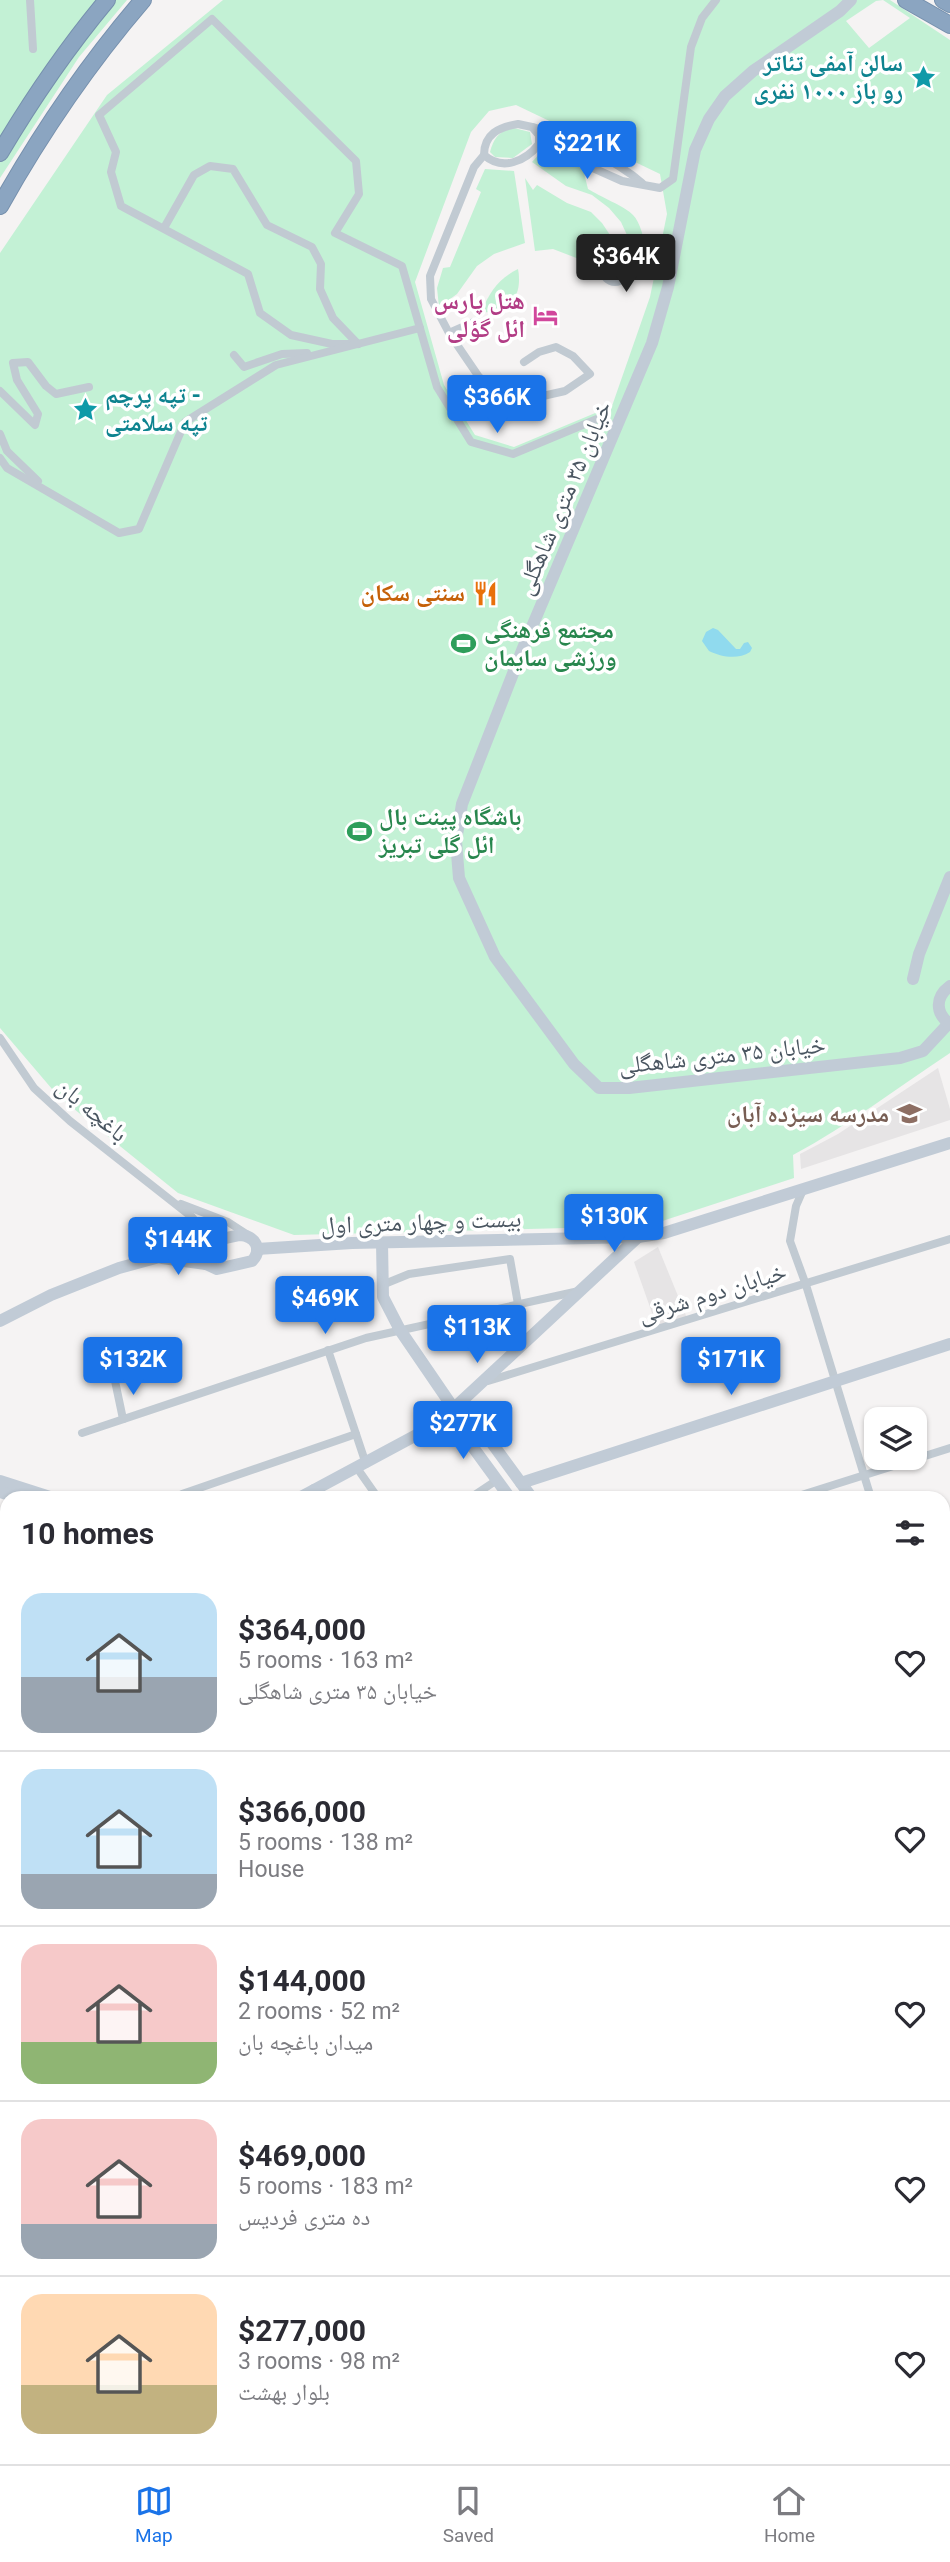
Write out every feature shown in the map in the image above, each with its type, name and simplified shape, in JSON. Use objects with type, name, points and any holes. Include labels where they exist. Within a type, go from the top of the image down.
[{"type":"highway","points":[[0,153],[36,94],[107,0]]},
{"type":"highway","points":[[0,206],[70,94],[142,0]]},
{"type":"highway","points":[[906,0],[950,25]]},
{"type":"highway","points":[[943,0],[950,4]]},
{"type":"street","points":[[30,0],[33,48]]},
{"type":"street","points":[[539,144],[622,181],[660,188],[673,179],[691,47],[702,18],[716,0]]},
{"type":"street","name":"خیابان ۳۵ متری شاهگلی","points":[[851,0],[840,11],[753,71],[725,96],[709,119],[695,150],[668,287],[652,343],[523,648],[461,804],[456,841],[459,878],[495,957],[574,1064],[599,1088],[641,1087],[900,1058],[923,1051],[950,1024]]},
{"type":"street","points":[[358,344],[332,344],[291,335],[260,313],[248,274],[121,206],[111,172],[116,152],[99,115],[212,19],[356,161],[359,194],[335,233],[402,266],[437,387],[471,442],[513,454],[597,419],[617,427]]},
{"type":"street","points":[[524,362],[539,352],[556,347],[573,356],[590,374],[565,391],[534,398],[509,397],[479,377],[449,333],[431,299],[430,276],[474,167],[484,155],[484,145],[490,135],[502,126],[518,124],[551,132],[628,171],[644,185]]},
{"type":"street","points":[[484,155],[492,162],[508,163],[523,159],[539,144],[539,135],[532,127]]},
{"type":"street","points":[[164,229],[194,175],[210,166],[233,169],[267,225],[312,247],[321,264],[320,289],[333,318],[358,344]]},
{"type":"street","points":[[449,333],[474,322]]},
{"type":"street","points":[[0,458],[7,468],[119,533],[139,529],[185,422],[276,365],[421,328]]},
{"type":"street","points":[[234,355],[244,367],[282,354],[326,352]]},
{"type":"street","points":[[0,391],[35,425],[38,414],[16,380],[13,363],[28,362],[46,386],[56,394],[89,387]]},
{"type":"street","points":[[0,433],[7,451],[45,488]]},
{"type":"street","points":[[913,979],[919,954],[950,877]]},
{"type":"street","points":[[950,986],[944,990],[938,1002],[940,1014],[950,1024]]},
{"type":"street","name":"باغچه بان","points":[[0,1038],[34,1088],[80,1129],[172,1200]]},
{"type":"street","name":"بیست و چهار متری اول","points":[[257,1249],[638,1237],[664,1233],[950,1143]]},
{"type":"street","points":[[803,1190],[796,1206],[790,1241],[869,1491]]},
{"type":"street","points":[[155,1257],[206,1264],[217,1269],[247,1263],[255,1258],[257,1249],[250,1237],[228,1222],[172,1200]]},
{"type":"street","points":[[172,1200],[192,1217],[202,1230],[205,1244],[202,1258],[206,1264]]},
{"type":"street","points":[[0,1321],[51,1295],[119,1268],[240,1235],[250,1237]]},
{"type":"street","points":[[312,1491],[437,1424],[638,1237]]},
{"type":"street","name":"خیابان دوم شرقی","points":[[484,1382],[950,1239]]},
{"type":"street","points":[[382,1243],[383,1297],[400,1330],[454,1409],[456,1424],[505,1491]]},
{"type":"street","points":[[382,1285],[409,1274],[510,1259],[518,1304]]},
{"type":"street","points":[[82,1433],[328,1350],[400,1330],[582,1290]]},
{"type":"street","points":[[522,1483],[950,1344]]},
{"type":"street","points":[[328,1350],[356,1434],[361,1466],[374,1491]]},
{"type":"street","points":[[115,1381],[123,1419]]},
{"type":"street","points":[[454,1409],[470,1413],[527,1491]]},
{"type":"street","points":[[191,1491],[356,1434]]},
{"type":"street","points":[[814,1491],[950,1448]]},
{"type":"street","points":[[480,1491],[497,1480]]},
{"type":"street","points":[[0,1481],[31,1491]]},
{"type":"shaded area","name":"مدرسه سیزده آبان","points":[[938,1068],[950,1109],[950,1120],[801,1169],[800,1154],[838,1134]]},
{"type":"shaded area","points":[[658,1247],[687,1318],[657,1327],[634,1262]]},
{"type":"green space","points":[[0,0],[127,0],[79,57],[0,178]]},
{"type":"green space","points":[[223,0],[883,0],[890,0],[950,40],[950,1053],[853,1119],[793,1155],[794,1178],[647,1226],[294,1235],[178,1193],[58,1096],[0,1028],[0,253],[107,95]],"holes":[[[883,0],[910,18],[869,48],[846,21],[876,1]],[[516,105],[660,174],[667,214],[650,297],[612,406],[514,447],[475,435],[444,385],[415,282],[471,132],[489,111]]]},
{"type":"green space","points":[[514,128],[530,132],[532,144],[513,158],[495,157],[490,152],[495,139],[504,131]]},
{"type":"green space","points":[[543,150],[583,169],[588,189],[633,215],[640,226],[644,241],[645,256],[642,268],[621,222],[609,208],[592,195],[566,186],[532,162]]},
{"type":"green space","points":[[485,169],[514,171],[525,243],[494,254],[477,266],[457,294],[439,307],[437,288],[443,268],[450,267],[481,192],[476,189]]},
{"type":"green space","points":[[525,178],[533,190],[537,185],[567,203],[591,212],[610,235],[612,247],[609,254],[594,265],[582,256],[579,259],[553,249],[535,251]]},
{"type":"green space","points":[[518,269],[516,295],[507,307],[481,312],[495,287]]},
{"type":"water","points":[[713,628],[736,649],[748,642],[752,648],[750,652],[730,657],[709,651],[702,641],[706,632]]},
{"type":"place","name":"سالن آمفی تئاتر رو باز ۱۰۰۰ نفری","points":[[923,77]]},
{"type":"place","name":"هتل پارس ائل گؤلی","points":[[545,315]]},
{"type":"place","name":"تپه پرچم - تپه سلامتی","points":[[85,409]]},
{"type":"place","name":"سنتی سکان","points":[[485,593]]},
{"type":"place","name":"مجتمع فرهنگی ورزشی سایمان","points":[[464,644]]},
{"type":"place","name":"باشگاه پینت بال ائل گلی تبریز","points":[[359,831]]},
{"type":"place","name":"مدرسه سیزده آبان","points":[[909,1114]]}]
